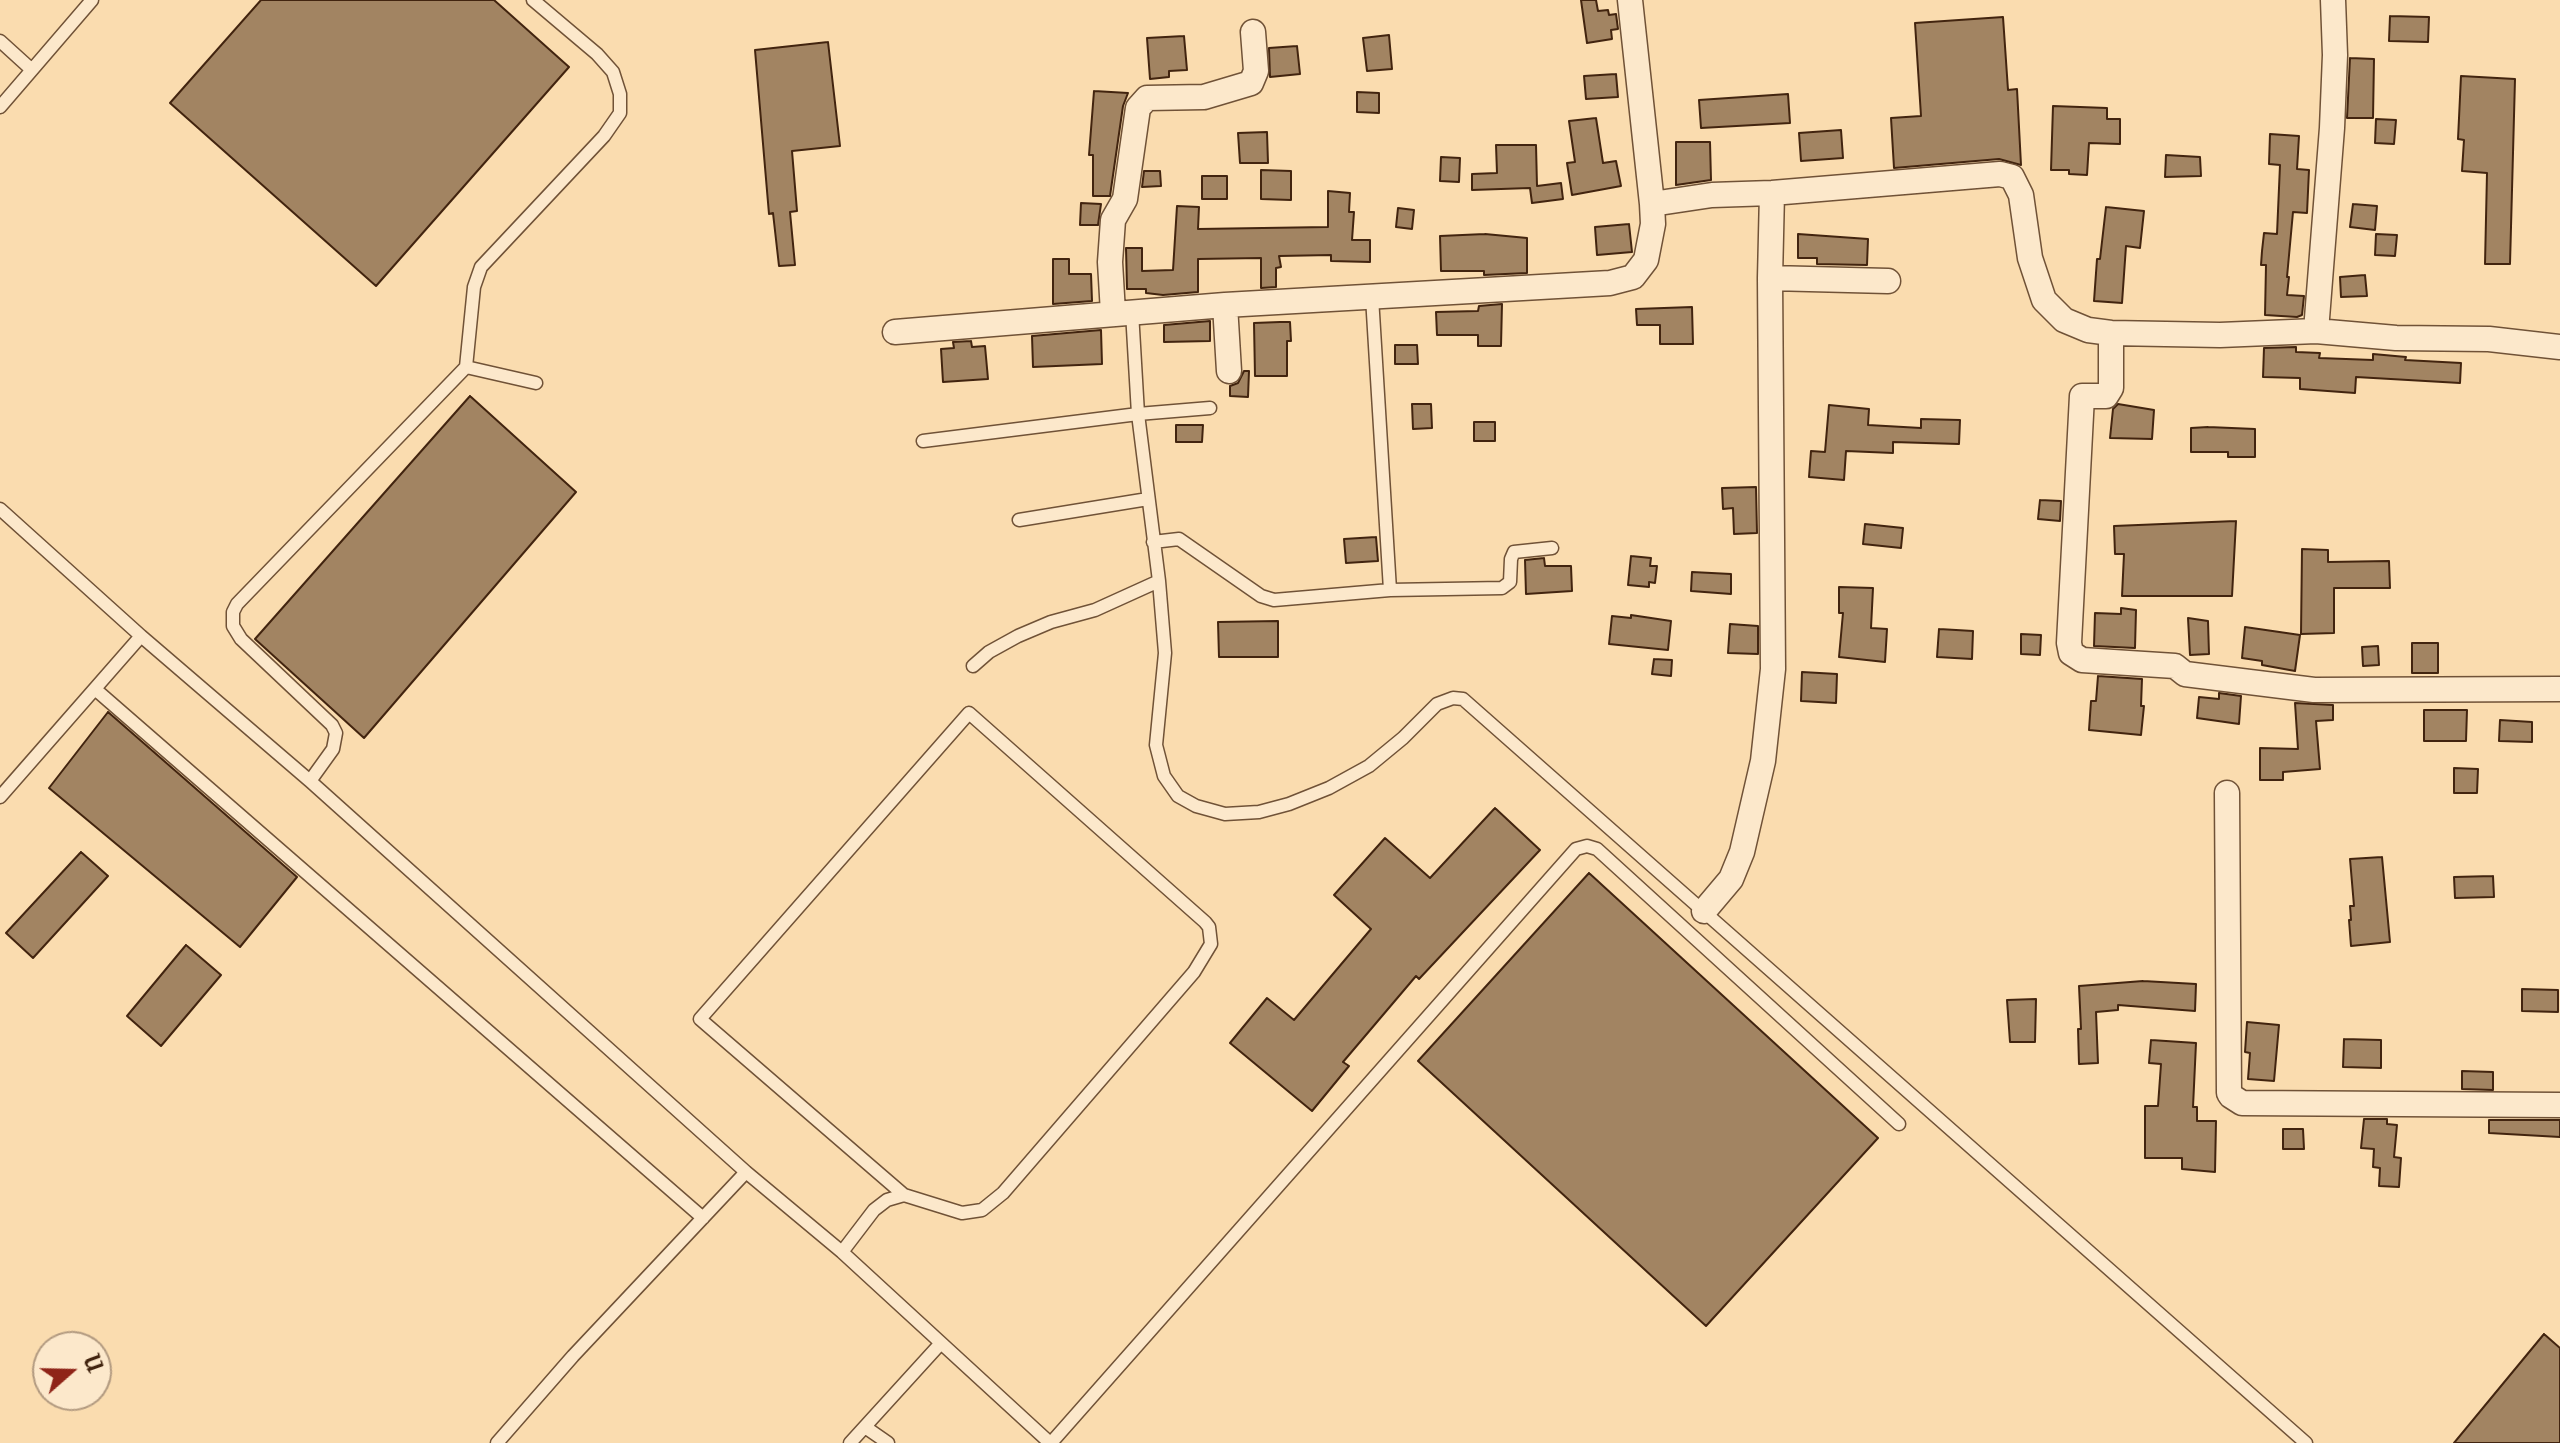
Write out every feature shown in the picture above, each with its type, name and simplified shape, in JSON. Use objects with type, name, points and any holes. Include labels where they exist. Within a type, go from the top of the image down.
[{"type":"street","points":[[895,332],[1225,305],[1610,283],[1633,277],[1646,260],[1653,224],[1630,0]]},
{"type":"street","points":[[2316,331],[2333,113],[2333,0]]},
{"type":"street","points":[[1123,312],[1110,262],[1113,220],[1125,199],[1138,108],[1147,98],[1204,97],[1246,86],[1255,77],[1256,71],[1253,32]]},
{"type":"street","points":[[1652,204],[1712,195],[2000,174],[2012,177],[2021,195],[2030,258],[2044,300],[2064,320],[2088,330],[2220,335],[2316,331],[2396,338],[2489,339],[2560,347]]},
{"type":"street","points":[[1704,911],[1731,879],[1742,852],[1763,761],[1773,669],[1772,193]]},
{"type":"street","points":[[1770,278],[1888,281]]},
{"type":"street","points":[[1225,305],[1229,371]]},
{"type":"street","points":[[2111,333],[2111,388],[2106,396],[2082,396],[2069,643],[2071,653],[2082,660],[2175,666],[2185,674],[2314,690],[2560,689]]},
{"type":"street","points":[[2227,793],[2231,1096],[2242,1103],[2560,1105]]},
{"type":"lane","points":[[0,107],[92,0]]},
{"type":"lane","points":[[310,781],[333,749],[336,733],[332,725],[241,639],[233,626],[233,612],[237,604],[466,367],[474,287],[481,267],[604,136],[620,113],[620,94],[613,72],[597,54],[533,0]]},
{"type":"lane","points":[[0,41],[32,70]]},
{"type":"lane","points":[[1372,297],[1390,590]]},
{"type":"lane","points":[[1123,312],[1159,581],[1165,653],[1156,745],[1164,776],[1178,796],[1196,806],[1225,814],[1259,812],[1289,804],[1329,788],[1369,766],[1437,704],[1453,698],[1463,699],[2306,1443]]},
{"type":"lane","points":[[466,367],[536,383]]},
{"type":"lane","points":[[923,441],[1210,408]]},
{"type":"lane","points":[[1019,520],[1148,499]]},
{"type":"lane","points":[[0,509],[141,636],[310,781],[746,1172],[842,1252],[1050,1443],[1576,849],[1587,846],[1597,849],[1899,1124]]},
{"type":"lane","points":[[1153,542],[1179,539],[1268,600],[1390,590],[1502,588],[1510,582],[1514,552],[1552,548]]},
{"type":"lane","points":[[973,666],[989,652],[1018,636],[1051,622],[1095,610],[1159,581]]},
{"type":"lane","points":[[0,797],[141,636]]},
{"type":"lane","points":[[95,689],[703,1218]]},
{"type":"lane","points":[[842,1252],[874,1210],[887,1200],[904,1195],[962,1213],[982,1210],[1003,1193],[1194,972],[1211,944],[1209,927],[1205,922],[969,713],[700,1019],[904,1195]]},
{"type":"lane","points":[[497,1443],[573,1356],[746,1172]]},
{"type":"lane","points":[[850,1443],[941,1343]]},
{"type":"lane","points":[[865,1427],[888,1443]]},
{"type":"building","points":[[261,0],[494,0],[569,67],[376,286],[170,103]]},
{"type":"building","points":[[1581,0],[1596,0],[1598,11],[1608,10],[1609,15],[1616,14],[1618,29],[1611,30],[1612,39],[1587,43]]},
{"type":"building","points":[[2390,16],[2429,17],[2428,42],[2389,41]]},
{"type":"building","points":[[2003,17],[2008,90],[2017,89],[2021,165],[1999,159],[1894,168],[1891,118],[1921,116],[1915,23]]},
{"type":"building","points":[[1389,35],[1392,69],[1367,71],[1363,38]]},
{"type":"building","points":[[1184,36],[1187,70],[1169,71],[1169,77],[1150,79],[1147,38]]},
{"type":"building","points":[[828,42],[840,146],[792,151],[797,211],[790,212],[795,265],[779,266],[773,213],[769,214],[755,50]]},
{"type":"building","points":[[1297,46],[1300,74],[1270,77],[1269,48]]},
{"type":"building","points":[[2350,58],[2374,59],[2373,118],[2347,118]]},
{"type":"building","points":[[1616,74],[1618,97],[1586,99],[1584,76]]},
{"type":"building","points":[[2461,76],[2515,79],[2510,264],[2485,264],[2487,173],[2462,171],[2464,140],[2458,139]]},
{"type":"building","points":[[1094,91],[1128,93],[1123,106],[1110,196],[1093,196],[1093,155],[1089,155]]},
{"type":"building","points":[[1357,92],[1379,93],[1379,113],[1357,112]]},
{"type":"building","points":[[1788,94],[1790,123],[1701,128],[1699,100]]},
{"type":"building","points":[[2053,106],[2107,108],[2107,119],[2120,119],[2120,144],[2089,143],[2087,175],[2069,174],[2069,170],[2051,170]]},
{"type":"building","points":[[1596,118],[1603,163],[1616,161],[1621,186],[1572,195],[1567,163],[1575,162],[1569,121]]},
{"type":"building","points":[[2376,119],[2396,120],[2394,144],[2375,143]]},
{"type":"building","points":[[1841,130],[1843,158],[1801,161],[1799,133]]},
{"type":"building","points":[[1267,132],[1268,163],[1240,163],[1238,133]]},
{"type":"building","points":[[2270,134],[2299,136],[2297,169],[2309,170],[2307,213],[2293,212],[2287,277],[2287,295],[2304,296],[2302,315],[2297,317],[2265,315],[2266,265],[2261,265],[2262,251],[2264,233],[2277,234],[2280,165],[2269,164]]},
{"type":"building","points":[[1676,142],[1710,142],[1711,180],[1676,185]]},
{"type":"building","points":[[1496,145],[1536,145],[1537,186],[1561,183],[1563,199],[1532,203],[1530,188],[1472,190],[1472,174],[1497,173]]},
{"type":"building","points":[[2166,155],[2200,157],[2201,176],[2165,177]]},
{"type":"building","points":[[1441,157],[1460,158],[1459,182],[1440,181]]},
{"type":"building","points":[[1261,170],[1291,171],[1291,200],[1261,199]]},
{"type":"building","points":[[1144,171],[1160,171],[1161,186],[1142,187]]},
{"type":"building","points":[[1202,176],[1227,176],[1227,199],[1202,199]]},
{"type":"building","points":[[1328,191],[1350,193],[1349,212],[1354,212],[1352,240],[1370,240],[1370,262],[1331,261],[1331,255],[1279,256],[1281,267],[1276,268],[1276,287],[1261,288],[1261,258],[1198,259],[1198,292],[1163,295],[1146,293],[1146,289],[1127,289],[1126,248],[1142,248],[1142,271],[1173,270],[1177,206],[1199,207],[1198,229],[1328,227]]},
{"type":"building","points":[[1081,203],[1101,204],[1098,225],[1080,225]]},
{"type":"building","points":[[2353,204],[2377,206],[2375,230],[2350,227]]},
{"type":"building","points":[[2106,207],[2144,211],[2140,248],[2126,246],[2122,303],[2094,301]]},
{"type":"building","points":[[1398,208],[1414,210],[1412,229],[1396,227]]},
{"type":"building","points":[[1629,224],[1632,252],[1597,255],[1595,227]]},
{"type":"building","points":[[1485,234],[1527,238],[1527,273],[1484,275],[1484,271],[1441,271],[1440,236]]},
{"type":"building","points":[[1798,234],[1868,239],[1867,265],[1817,264],[1817,258],[1798,258]]},
{"type":"building","points":[[2376,234],[2397,235],[2395,256],[2375,255]]},
{"type":"building","points":[[1053,259],[1069,259],[1069,274],[1091,274],[1092,301],[1053,304]]},
{"type":"building","points":[[2365,275],[2367,296],[2341,297],[2340,277]]},
{"type":"building","points":[[1502,304],[1501,346],[1478,346],[1478,335],[1437,335],[1436,312],[1478,311],[1479,306]]},
{"type":"building","points":[[1692,307],[1693,344],[1660,344],[1660,325],[1637,325],[1636,309]]},
{"type":"building","points":[[1210,321],[1210,341],[1164,342],[1164,325]]},
{"type":"building","points":[[1290,322],[1287,376],[1255,376],[1254,323]]},
{"type":"building","points":[[1101,330],[1102,364],[1033,367],[1032,336]]},
{"type":"building","points":[[971,341],[972,347],[985,346],[988,379],[943,382],[941,349],[954,348],[953,342]]},
{"type":"building","points":[[1395,345],[1417,345],[1418,364],[1395,364]]},
{"type":"building","points":[[2296,347],[2296,352],[2320,353],[2319,358],[2373,360],[2373,354],[2406,357],[2405,360],[2461,363],[2460,383],[2356,377],[2355,393],[2300,389],[2300,378],[2263,377],[2264,348]]},
{"type":"building","points":[[1244,371],[1249,371],[1248,397],[1230,396],[1230,386],[1238,383]]},
{"type":"building","points":[[470,396],[576,492],[364,738],[255,639]]},
{"type":"building","points":[[1412,404],[1431,404],[1432,428],[1413,429]]},
{"type":"building","points":[[2118,404],[2154,410],[2152,439],[2110,438],[2113,409]]},
{"type":"building","points":[[1829,405],[1869,409],[1868,425],[1921,428],[1921,419],[1960,420],[1959,444],[1893,442],[1893,453],[1846,451],[1844,480],[1809,477],[1811,451],[1825,452]]},
{"type":"building","points":[[1474,422],[1495,422],[1495,441],[1474,441]]},
{"type":"building","points":[[1176,425],[1203,425],[1202,442],[1176,442]]},
{"type":"building","points":[[2191,428],[2255,429],[2255,457],[2228,457],[2228,452],[2191,452]]},
{"type":"building","points":[[1756,487],[1757,533],[1734,534],[1733,508],[1723,509],[1722,488]]},
{"type":"building","points":[[2040,500],[2061,501],[2060,521],[2038,519]]},
{"type":"building","points":[[2236,521],[2232,596],[2122,596],[2124,554],[2115,554],[2114,526]]},
{"type":"building","points":[[1865,524],[1903,528],[1901,548],[1863,544]]},
{"type":"building","points":[[1376,537],[1378,561],[1346,563],[1344,539]]},
{"type":"building","points":[[2302,549],[2328,550],[2328,562],[2389,561],[2390,588],[2334,588],[2334,633],[2301,634]]},
{"type":"building","points":[[1631,556],[1651,558],[1650,566],[1657,566],[1655,583],[1649,582],[1649,587],[1628,585]]},
{"type":"building","points":[[1544,558],[1545,566],[1571,566],[1572,591],[1526,594],[1525,560]]},
{"type":"building","points":[[1692,572],[1731,574],[1731,594],[1691,591]]},
{"type":"building","points":[[1839,587],[1873,588],[1871,628],[1887,629],[1885,662],[1839,657],[1843,613],[1839,613]]},
{"type":"building","points":[[2121,608],[2136,610],[2135,648],[2094,646],[2095,613],[2121,614]]},
{"type":"building","points":[[1631,615],[1671,621],[1668,650],[1609,644],[1612,616],[1631,618]]},
{"type":"building","points":[[2188,618],[2208,621],[2209,654],[2190,655]]},
{"type":"building","points":[[1278,621],[1278,657],[1219,657],[1218,622]]},
{"type":"building","points":[[1730,624],[1758,626],[1758,654],[1728,653]]},
{"type":"building","points":[[2245,627],[2300,635],[2295,671],[2242,658]]},
{"type":"building","points":[[1939,629],[1973,631],[1972,659],[1937,657]]},
{"type":"building","points":[[2021,634],[2041,635],[2040,655],[2021,654]]},
{"type":"building","points":[[2412,643],[2438,643],[2438,673],[2412,673]]},
{"type":"building","points":[[2378,646],[2379,665],[2363,666],[2362,647]]},
{"type":"building","points":[[1654,659],[1672,660],[1671,676],[1652,674]]},
{"type":"building","points":[[1802,672],[1837,674],[1836,703],[1801,701]]},
{"type":"building","points":[[2098,676],[2142,679],[2141,706],[2144,706],[2141,735],[2089,730],[2091,701],[2096,701]]},
{"type":"building","points":[[2219,693],[2241,696],[2239,724],[2197,718],[2199,697],[2219,699]]},
{"type":"building","points":[[2295,703],[2333,705],[2333,720],[2316,721],[2320,769],[2283,772],[2283,780],[2260,780],[2260,748],[2298,749]]},
{"type":"building","points":[[2424,710],[2467,710],[2466,741],[2424,741]]},
{"type":"building","points":[[108,712],[297,877],[240,947],[49,788]]},
{"type":"building","points":[[2500,720],[2532,722],[2532,742],[2499,741]]},
{"type":"building","points":[[2454,768],[2478,769],[2477,793],[2454,793]]},
{"type":"building","points":[[1495,808],[1540,850],[1419,979],[1416,976],[1343,1062],[1349,1066],[1312,1111],[1230,1043],[1267,998],[1294,1020],[1371,929],[1334,895],[1385,838],[1430,878]]},
{"type":"building","points":[[81,852],[108,876],[33,958],[6,933]]},
{"type":"building","points":[[2382,857],[2390,942],[2351,946],[2350,906],[2354,906],[2350,859]]},
{"type":"building","points":[[1589,873],[1878,1138],[1706,1326],[1418,1061]]},
{"type":"building","points":[[2493,876],[2494,897],[2455,898],[2454,877]]},
{"type":"building","points":[[186,945],[221,975],[161,1046],[127,1016]]},
{"type":"building","points":[[2143,981],[2196,984],[2195,1011],[2118,1005],[2118,1010],[2096,1012],[2098,1063],[2079,1064],[2079,986]]},
{"type":"building","points":[[2522,989],[2558,990],[2558,1012],[2522,1011]]},
{"type":"building","points":[[2036,999],[2035,1042],[2010,1042],[2007,1000]]},
{"type":"building","points":[[2247,1022],[2279,1025],[2274,1081],[2248,1079],[2250,1053],[2245,1052]]},
{"type":"building","points":[[2344,1039],[2381,1040],[2381,1068],[2343,1067]]},
{"type":"building","points":[[2151,1040],[2196,1043],[2193,1107],[2197,1107],[2197,1121],[2216,1121],[2215,1172],[2182,1169],[2182,1158],[2145,1158],[2145,1106],[2158,1106],[2161,1064],[2149,1063]]},
{"type":"building","points":[[2462,1071],[2493,1072],[2493,1090],[2462,1089]]},
{"type":"building","points":[[2364,1119],[2387,1119],[2387,1124],[2397,1125],[2394,1157],[2401,1158],[2399,1187],[2379,1186],[2380,1168],[2373,1167],[2374,1149],[2361,1148]]},
{"type":"building","points":[[2489,1120],[2560,1120],[2560,1137],[2489,1133]]},
{"type":"building","points":[[2283,1129],[2303,1129],[2304,1149],[2283,1149]]},
{"type":"building","points":[[2544,1334],[2560,1348],[2560,1443],[2454,1443]]}]
